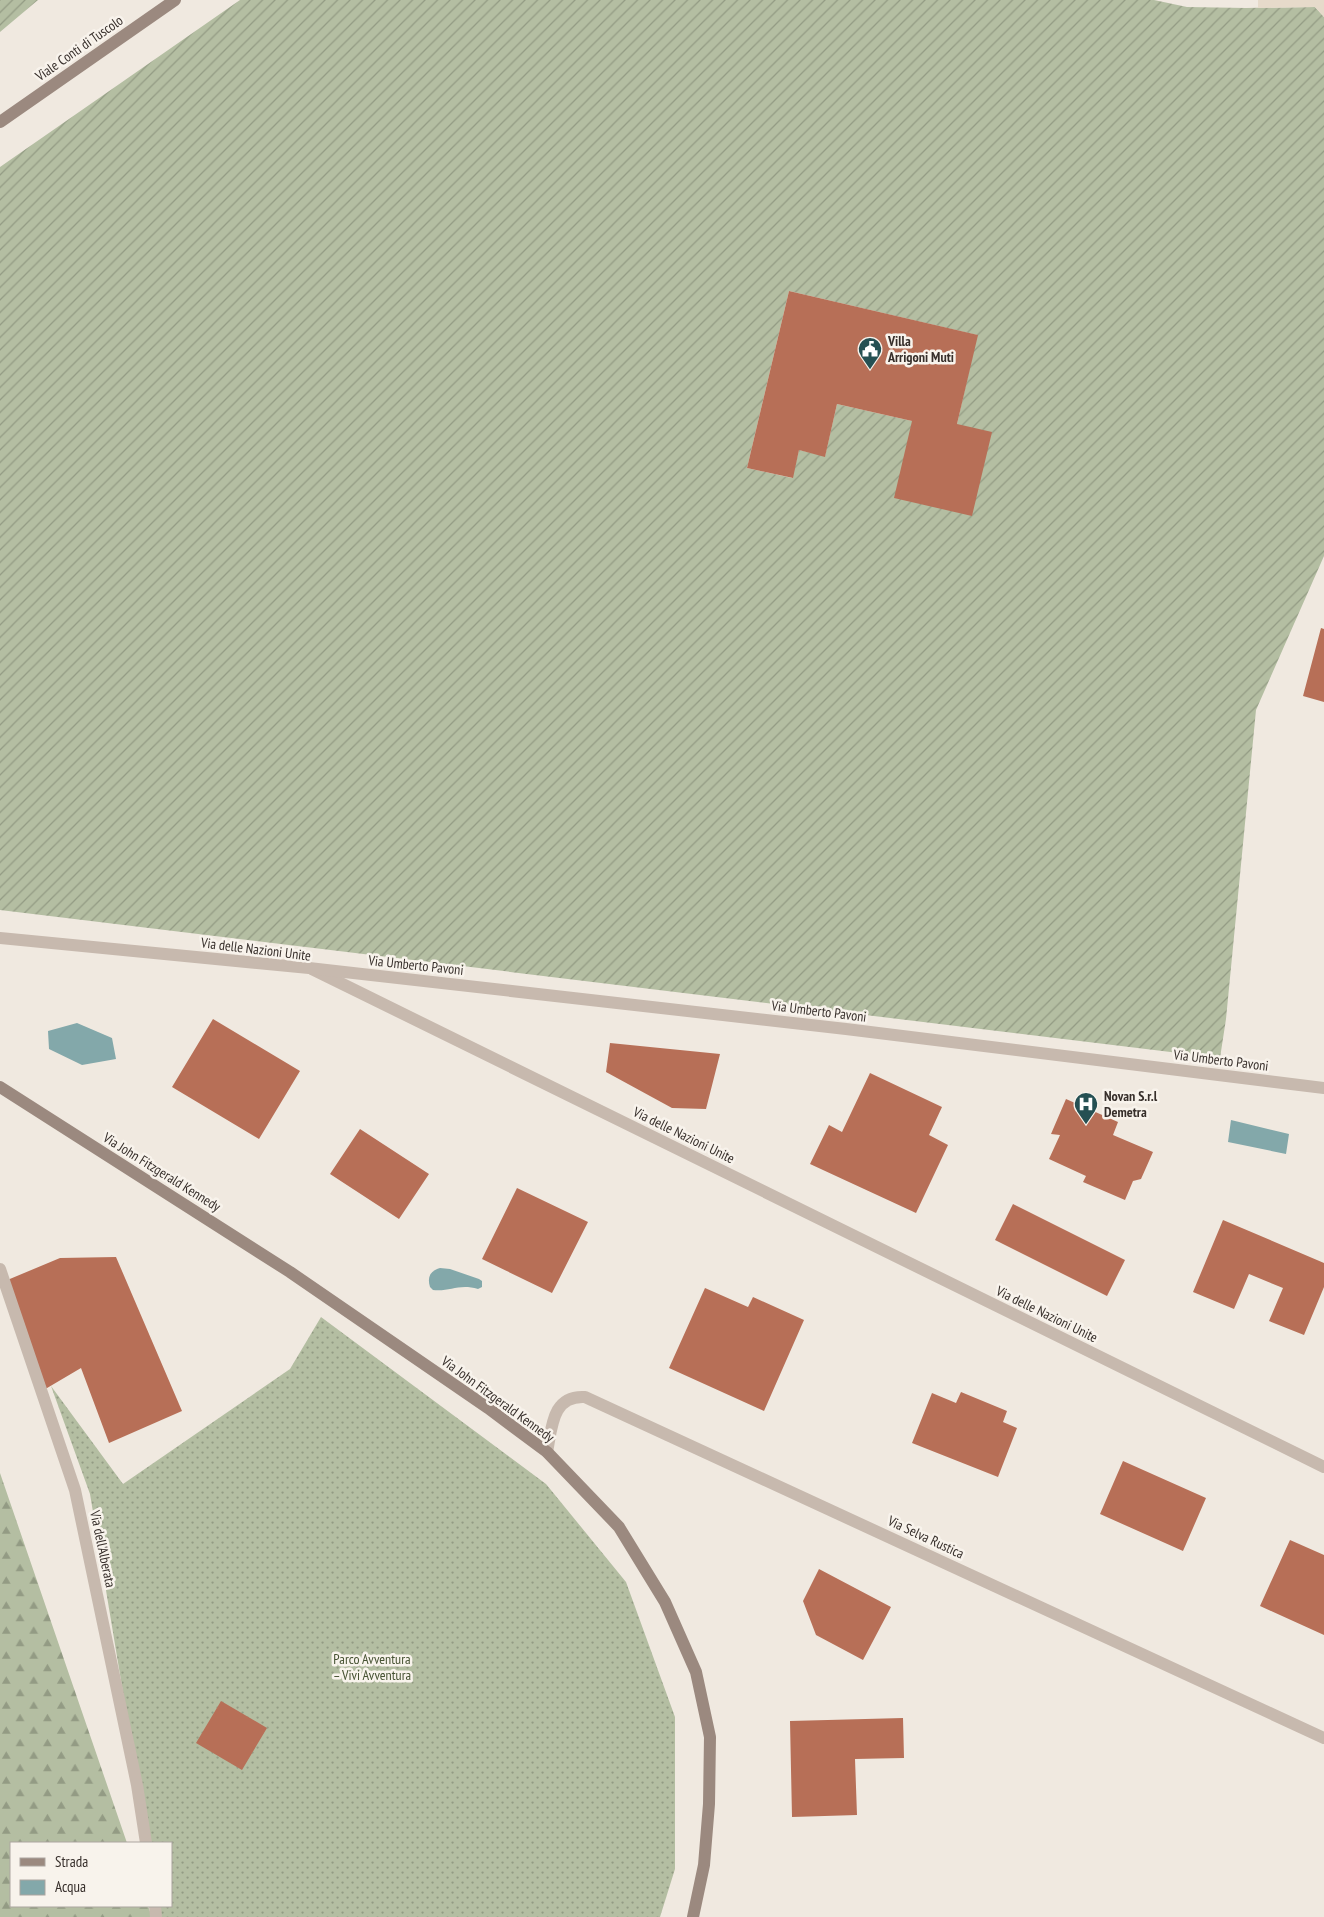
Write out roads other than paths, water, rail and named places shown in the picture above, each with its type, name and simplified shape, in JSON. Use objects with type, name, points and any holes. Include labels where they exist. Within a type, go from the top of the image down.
[{"type":"main road","name":"Viale Conti di Tuscolo","points":[[0,122],[175,0]]},
{"type":"main road","name":"Via John Fitzgerald Kennedy","points":[[0,1087],[290,1272],[488,1408],[547,1452],[619,1527],[665,1602],[696,1672],[710,1737],[709,1804],[704,1865],[693,1917]]},
{"type":"street","name":"Via delle Nazioni Unite","points":[[0,938],[309,968],[1324,1467]]},
{"type":"street","name":"Via Umberto Pavoni","points":[[309,968],[856,1030],[1324,1088]]},
{"type":"street","name":"Via dell'Alberata","points":[[0,1269],[75,1490],[138,1785],[146,1842]]},
{"type":"street","name":"Via Selva Rustica","points":[[547,1452],[556,1412],[561,1404],[568,1399],[585,1397],[1324,1738]]},
{"type":"water","points":[[77,1023],[112,1038],[116,1059],[82,1065],[49,1049],[48,1031]]},
{"type":"water","points":[[1231,1120],[1289,1134],[1286,1154],[1228,1142]]},
{"type":"water","points":[[440,1268],[450,1269],[479,1279],[482,1281],[482,1287],[478,1289],[460,1287],[433,1290],[430,1287],[429,1277]]},
{"type":"place","name":"Villa Arrigoni Muti","points":[[870,370]]},
{"type":"place","name":"Novan S.r.l Demetra","points":[[1086,1125]]},
{"type":"park label","name":"Parco Avventura – Vivi Avventura","points":[[372,1668]]}]
